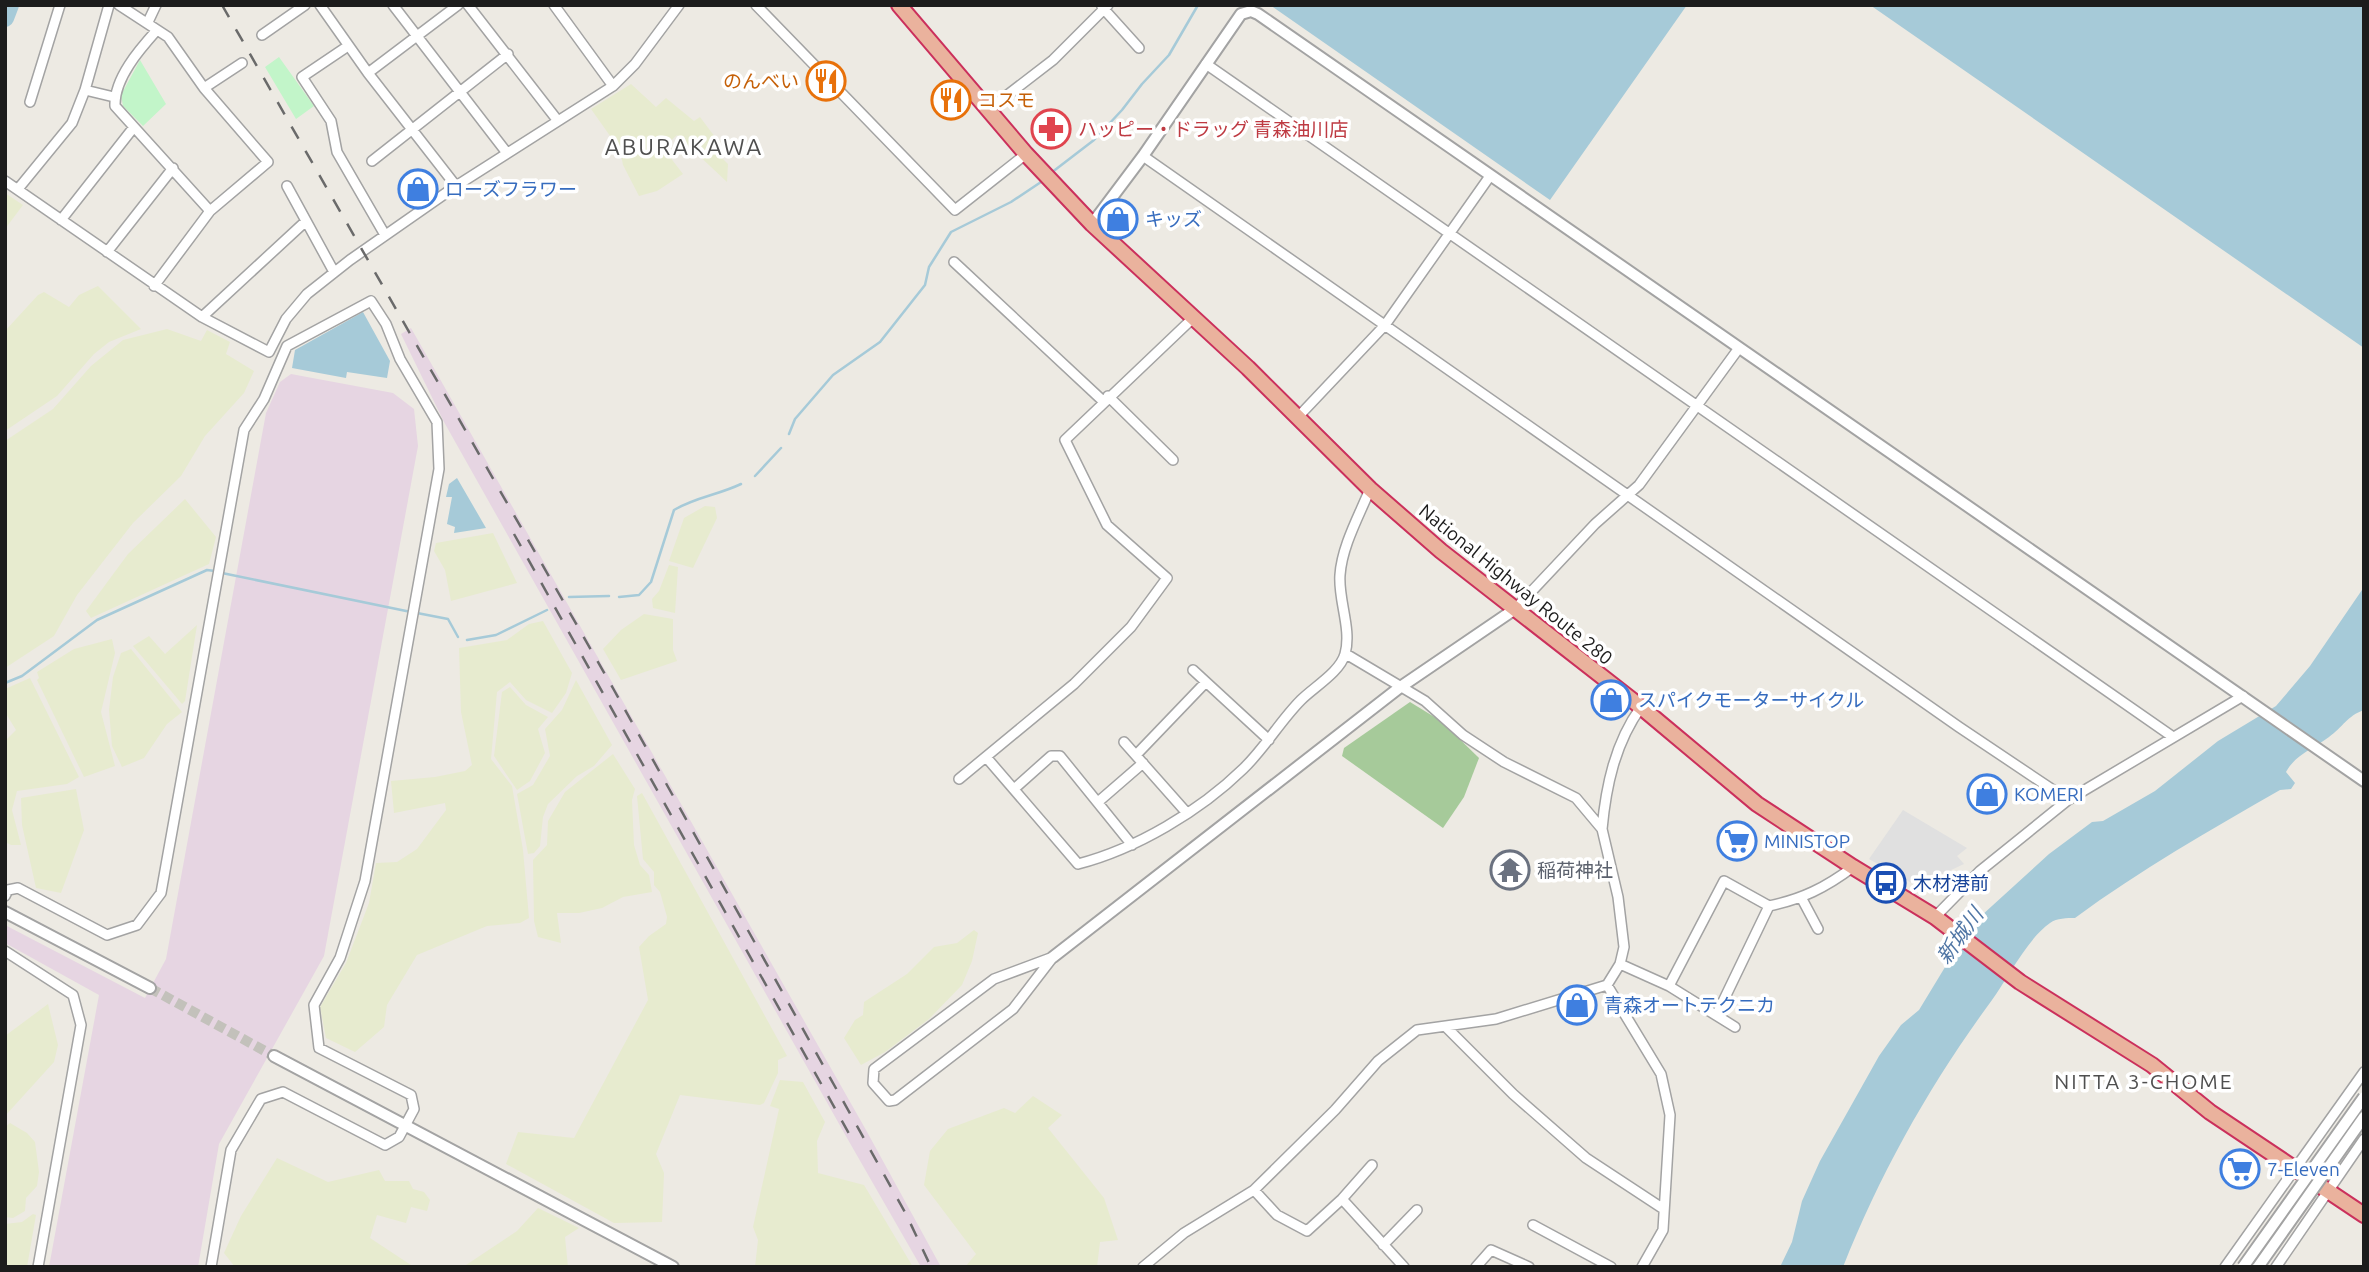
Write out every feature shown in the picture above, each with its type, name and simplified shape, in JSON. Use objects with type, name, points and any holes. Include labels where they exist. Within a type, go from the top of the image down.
[{"type":"highway","name":"National Highway Route 280","points":[[899,5],[1026,154],[1092,224],[1298,417],[1370,489],[1515,609],[1641,707],[1757,804],[1935,917],[2020,982],[2125,1047],[2210,1112],[2364,1215]]},
{"type":"street","points":[[30,102],[60,5]]},
{"type":"street","points":[[18,189],[72,123],[85,90],[109,5]]},
{"type":"street","points":[[119,5],[168,37],[204,88],[268,162],[210,211],[154,286]]},
{"type":"street","points":[[148,22],[156,5]]},
{"type":"street","points":[[262,35],[305,5]]},
{"type":"street","points":[[320,5],[368,73],[456,186]]},
{"type":"street","points":[[393,5],[507,153]]},
{"type":"street","points":[[368,73],[458,5]]},
{"type":"street","points":[[468,5],[558,121]]},
{"type":"street","points":[[554,5],[612,86]]},
{"type":"street","points":[[5,181],[154,286],[202,317],[269,352],[286,319],[307,294],[385,234],[612,86],[635,64],[679,5]]},
{"type":"street","points":[[757,5],[955,210],[1026,154]]},
{"type":"street","points":[[988,110],[1053,60],[1104,7],[1139,48]]},
{"type":"street","points":[[1092,224],[1143,156],[1241,14],[1251,11],[1258,14],[2359,778]]},
{"type":"street","points":[[157,30],[136,55],[114,97],[114,106],[210,211]]},
{"type":"street","points":[[348,46],[302,77],[331,121],[337,152],[385,234]]},
{"type":"street","points":[[372,161],[508,54]]},
{"type":"street","points":[[204,88],[242,63]]},
{"type":"street","points":[[1206,64],[2173,737]]},
{"type":"street","points":[[85,90],[114,97]]},
{"type":"street","points":[[61,220],[134,127]]},
{"type":"street","points":[[1143,156],[1959,727],[2068,800]]},
{"type":"street","points":[[107,252],[173,168]]},
{"type":"street","points":[[1298,417],[1385,326],[1490,176]]},
{"type":"street","points":[[287,186],[334,272]]},
{"type":"street","points":[[202,317],[306,221]]},
{"type":"street","points":[[954,262],[1173,460]]},
{"type":"street","points":[[5,896],[8,890],[18,888],[107,935],[137,925],[162,893],[244,430],[264,399],[287,346],[371,301],[386,324],[400,359],[437,422],[439,469],[365,881],[340,958],[314,1005],[319,1048],[411,1095],[414,1109],[393,1143],[385,1145],[283,1092],[261,1099],[231,1150],[211,1267]]},
{"type":"street","points":[[959,779],[1074,684],[1131,627],[1167,578],[1107,525],[1065,440],[1192,319]]},
{"type":"street","points":[[1052,957],[994,979],[874,1069],[873,1083],[889,1101],[895,1100],[1013,1009],[1052,957],[1399,688],[1515,609],[1595,523],[1629,495],[1739,348]]},
{"type":"street","points":[[986,757],[1078,864],[1132,845],[1186,812],[1243,770],[1346,654],[1340,588],[1342,561],[1370,489]]},
{"type":"street","points":[[1346,654],[1399,688],[1425,701],[1464,735],[1504,762],[1576,798],[1602,829]]},
{"type":"street","points":[[1193,670],[1269,740]]},
{"type":"street","points":[[1136,755],[1206,682]]},
{"type":"street","points":[[1935,917],[1980,871],[2068,800],[2243,696]]},
{"type":"street","points":[[1143,1267],[1184,1233],[1254,1190],[1406,1035],[1417,1030],[1446,1027],[1538,1008],[1608,985],[1620,964],[1624,947],[1611,863],[1602,829],[1606,789],[1626,728],[1641,707]]},
{"type":"street","points":[[1124,741],[1186,812]]},
{"type":"street","points":[[1014,789],[1051,756],[1060,756],[1132,845]]},
{"type":"street","points":[[1098,802],[1143,763]]},
{"type":"street","points":[[1669,986],[1724,880],[1769,906],[1802,899],[1826,887],[1853,867]]},
{"type":"street","points":[[1802,899],[1818,929]]},
{"type":"street","points":[[1717,1014],[1769,906]]},
{"type":"street","points":[[5,912],[150,988]]},
{"type":"street","points":[[5,951],[73,995],[81,1025],[38,1267]]},
{"type":"street","points":[[1620,964],[1669,986],[1735,1027]]},
{"type":"street","points":[[1608,985],[1661,1074],[1670,1127],[1662,1208],[1664,1220],[1660,1239],[1642,1267]]},
{"type":"street","points":[[1446,1027],[1513,1094],[1586,1158],[1662,1208]]},
{"type":"street","points":[[274,1056],[673,1267]]},
{"type":"street","points":[[2225,1267],[2364,1072]]},
{"type":"street","points":[[2243,1267],[2364,1097]]},
{"type":"street","points":[[2258,1267],[2364,1117]]},
{"type":"street","points":[[2276,1267],[2364,1139]]},
{"type":"street","points":[[1254,1190],[1277,1214],[1307,1231],[1342,1199],[1372,1165]]},
{"type":"street","points":[[1342,1199],[1404,1267]]},
{"type":"street","points":[[1383,1245],[1417,1210]]},
{"type":"street","points":[[1534,1225],[1611,1267]]},
{"type":"street","points":[[1476,1267],[1491,1250],[1529,1267]]},
{"type":"shaded area","points":[[411,328],[941,1267],[921,1267],[847,1138],[444,422],[401,334]]},
{"type":"shaded area","points":[[291,374],[393,393],[414,409],[418,446],[324,956],[219,1144],[198,1267],[49,1267],[99,995],[5,943],[5,925],[145,998],[166,959],[266,413],[280,382]]},
{"type":"shaded area","points":[[1903,810],[1967,848],[1957,856],[1964,864],[1917,886],[1869,859]]},
{"type":"green space","points":[[279,57],[314,106],[296,119],[265,67]]},
{"type":"green space","points":[[140,60],[166,104],[143,126],[123,106],[121,95]]},
{"type":"green space","points":[[631,84],[656,107],[666,98],[694,121],[700,117],[718,141],[718,154],[728,164],[727,182],[677,135],[663,148],[683,174],[657,191],[639,196],[623,165],[620,150],[591,109]]},
{"type":"green space","points":[[5,193],[23,205],[5,229]]},
{"type":"green space","points":[[98,286],[141,329],[109,342],[94,354],[57,396],[5,431],[5,331],[38,295],[44,292],[69,307],[79,295]]},
{"type":"green space","points":[[167,329],[201,341],[207,330],[230,342],[226,354],[254,371],[244,393],[205,436],[181,476],[133,523],[77,595],[54,636],[5,668],[5,441],[53,409],[91,366],[123,340]]},
{"type":"green space","points":[[185,499],[216,537],[209,564],[91,618],[86,611],[128,554]]},
{"type":"green space","points":[[705,506],[715,507],[717,518],[693,568],[669,561],[684,518]]},
{"type":"green space","points":[[493,533],[517,583],[451,601],[445,570],[434,551],[436,543]]},
{"type":"green space","points":[[669,565],[678,567],[675,613],[653,608],[652,599],[659,591]]},
{"type":"green space","points":[[644,614],[673,619],[673,650],[677,661],[621,680],[603,649],[621,630]]},
{"type":"green space","points":[[543,621],[572,673],[566,693],[552,713],[526,700],[510,682],[497,692],[491,759],[512,786],[523,850],[529,918],[520,923],[487,926],[417,955],[387,1005],[384,1027],[355,1052],[326,1038],[320,1007],[346,963],[369,903],[376,863],[397,862],[417,849],[446,810],[445,803],[394,813],[391,781],[435,777],[465,771],[472,765],[461,712],[459,648],[507,640],[529,624]]},
{"type":"green space","points":[[197,625],[185,701],[182,704],[133,646],[149,636],[165,654]]},
{"type":"green space","points":[[112,639],[115,653],[101,712],[115,766],[84,777],[37,680],[37,672],[74,649]]},
{"type":"green space","points":[[131,649],[182,712],[167,724],[144,758],[122,767],[112,746],[109,710],[113,677],[121,653]]},
{"type":"green space","points":[[30,678],[79,777],[67,784],[17,791],[12,810],[21,845],[11,845],[5,842],[5,741],[16,730],[5,712],[5,689]]},
{"type":"green space","points":[[576,680],[612,745],[594,766],[577,776],[548,804],[543,817],[540,846],[534,853],[528,854],[517,794],[533,785],[550,756],[545,729],[562,710]]},
{"type":"green space","points":[[510,687],[526,705],[548,717],[538,729],[545,753],[530,781],[517,790],[494,756],[502,692]]},
{"type":"green space","points":[[1410,702],[1441,721],[1479,758],[1464,797],[1443,828],[1342,756],[1344,748]]},
{"type":"green space","points":[[613,754],[635,789],[632,800],[634,845],[640,865],[649,875],[652,892],[623,897],[602,908],[579,913],[557,913],[561,943],[538,937],[534,921],[533,860],[547,845],[548,821],[565,792]]},
{"type":"green space","points":[[76,789],[84,830],[61,893],[36,888],[22,825],[21,798]]},
{"type":"green space","points":[[642,793],[787,1056],[778,1060],[778,1073],[764,1103],[760,1105],[680,1095],[656,1154],[664,1173],[662,1222],[614,1223],[506,1164],[518,1132],[574,1138],[648,1000],[639,947],[666,924],[667,917],[660,892],[654,885],[654,872],[643,859],[637,796]]},
{"type":"green space","points":[[974,930],[978,933],[972,961],[962,985],[929,1019],[885,1052],[861,1065],[844,1038],[855,1020],[863,1015],[864,1002],[907,974],[934,947],[957,943]]},
{"type":"green space","points":[[48,1004],[58,1045],[54,1062],[5,1116],[5,1036]]},
{"type":"green space","points":[[780,1080],[803,1082],[825,1122],[817,1141],[818,1173],[864,1185],[913,1267],[755,1267],[758,1240],[753,1227],[779,1109],[770,1106]]},
{"type":"green space","points":[[1033,1096],[1062,1115],[1048,1128],[1104,1198],[1118,1240],[1100,1242],[1097,1267],[965,1267],[976,1254],[924,1185],[930,1151],[948,1129],[1004,1108],[1015,1113]]},
{"type":"green space","points":[[10,1123],[27,1133],[35,1142],[39,1172],[37,1186],[26,1198],[25,1211],[13,1218],[5,1217],[5,1127]]},
{"type":"green space","points":[[277,1158],[328,1182],[379,1170],[385,1181],[409,1181],[413,1189],[424,1192],[430,1200],[427,1211],[411,1207],[406,1223],[377,1215],[370,1238],[414,1267],[235,1267],[224,1253],[241,1216]]},
{"type":"green space","points":[[538,1208],[579,1228],[565,1237],[568,1267],[463,1267],[517,1231]]},
{"type":"green space","points":[[33,1214],[36,1215],[27,1267],[5,1267],[5,1224],[22,1222]]},
{"type":"water","points":[[1270,5],[1687,5],[1550,200]]},
{"type":"water","points":[[1870,5],[2364,5],[2364,348]]},
{"type":"water","points":[[363,312],[390,361],[387,378],[347,372],[346,378],[292,368],[295,350]]},
{"type":"water","points":[[457,478],[486,528],[454,533],[455,527],[447,524],[452,497],[446,497],[449,484]]},
{"type":"water","points":[[2364,587],[2364,710],[2353,715],[2329,737],[2295,761],[2286,772],[2295,783],[2291,789],[2280,790],[2202,835],[2075,918],[2056,920],[2042,930],[2018,959],[1928,1096],[1874,1196],[1843,1267],[1780,1267],[1792,1242],[1802,1201],[1820,1161],[1879,1056],[1901,1025],[1919,1010],[1970,926],[2049,854],[2092,822],[2103,821],[2155,791],[2218,741],[2276,706],[2310,666]]},
{"type":"waterway","points":[[5,18],[10,5]]},
{"type":"waterway","points":[[1051,173],[1094,140],[1122,110],[1169,55],[1198,5]]},
{"type":"waterway","points":[[789,434],[795,419],[833,375],[880,342],[925,285],[929,267],[951,232],[1011,202],[1044,180]]},
{"type":"waterway","points":[[755,476],[781,448]]},
{"type":"waterway","points":[[619,597],[639,595],[651,582],[674,510],[741,484]]},
{"type":"waterway","points":[[5,683],[22,676],[97,620],[207,570],[215,571]]},
{"type":"waterway","points":[[222,573],[411,612]]},
{"type":"waterway","points":[[569,597],[609,596]]},
{"type":"waterway","points":[[467,640],[496,635],[547,610]]},
{"type":"waterway","points":[[417,613],[448,619],[458,637]]},
{"type":"tunnel","points":[[150,988],[274,1056]]},
{"type":"railway","points":[[222,5],[614,690],[906,1214],[931,1267]]},
{"type":"railway","points":[[514,534],[852,1139]]},
{"type":"place","name":"のんべい","points":[[826,81]]},
{"type":"place","name":"コスモ","points":[[951,100]]},
{"type":"place","name":"ハッピー・ドラッグ 青森油川店","points":[[1051,129]]},
{"type":"place","name":"ローズフラワー","points":[[418,189]]},
{"type":"place","name":"キッズ","points":[[1118,219]]},
{"type":"place","name":"スパイクモーターサイクル","points":[[1611,700]]},
{"type":"place","name":"KOMERI","points":[[1987,794]]},
{"type":"place","name":"MINISTOP","points":[[1737,841]]},
{"type":"place","name":"稲荷神社","points":[[1510,870]]},
{"type":"place","name":"木材港前","points":[[1886,883]]},
{"type":"place","name":"青森オートテクニカ","points":[[1577,1005]]},
{"type":"place","name":"7-Eleven","points":[[2240,1169]]},
{"type":"district","name":"ABURAKAWA","points":[[684,147]]},
{"type":"district","name":"NITTA 3-CHOME","points":[[2144,1082]]},
{"type":"water label","name":"新城川","points":[[1960,936]]}]
